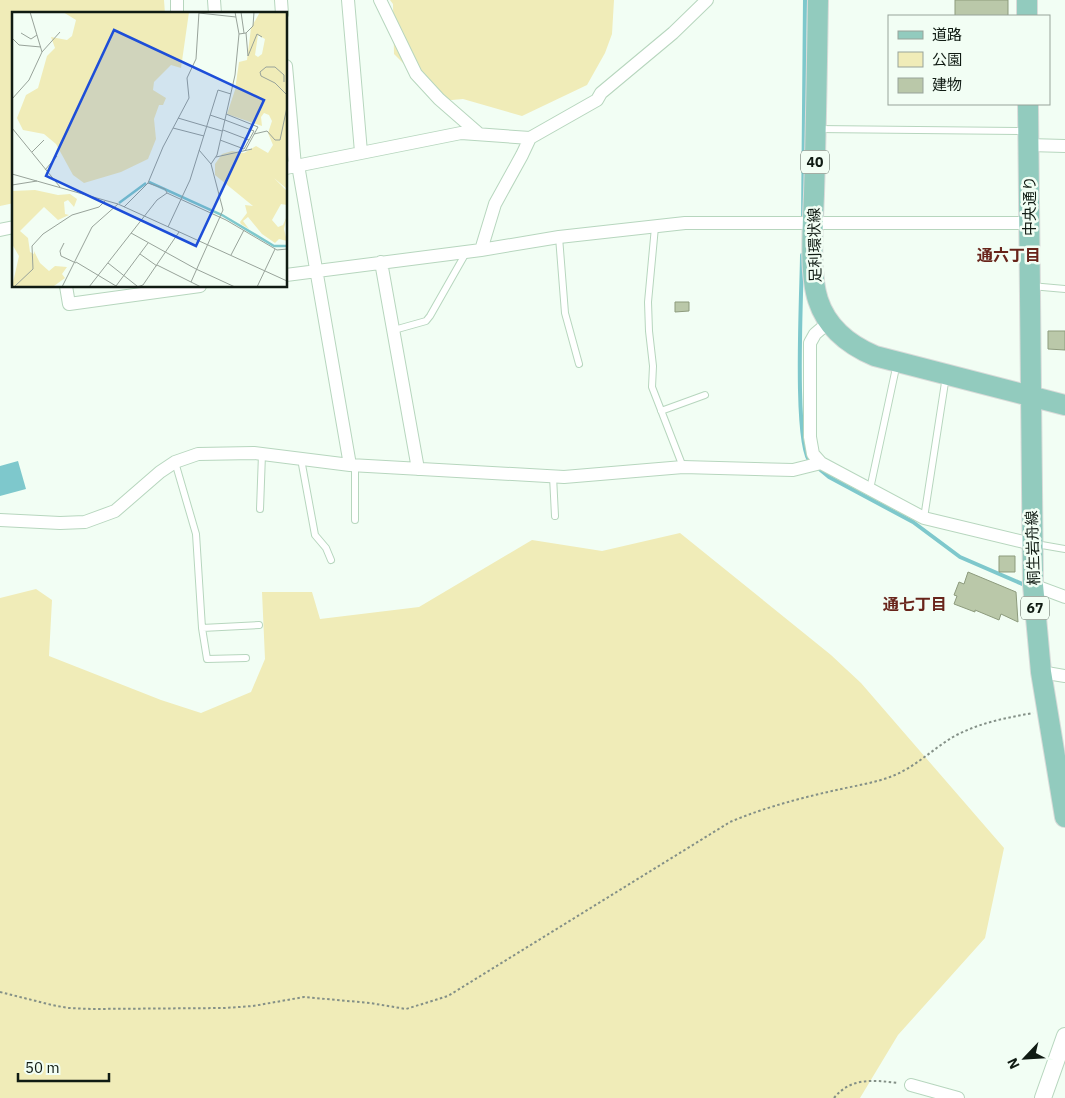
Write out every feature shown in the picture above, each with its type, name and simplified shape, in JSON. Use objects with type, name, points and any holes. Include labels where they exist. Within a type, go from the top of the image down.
[{"type":"main road","name":"足利環状線","points":[[818,0],[814,282],[818,301],[828,322],[852,345],[875,356],[1065,405]]},
{"type":"main road","points":[[1027,0],[1027,15]]},
{"type":"main road","name":"中央通り","points":[[1028,105],[1031,397]]},
{"type":"main road","name":"桐生岩舟線","points":[[1031,397],[1032,544],[1041,672],[1065,816]]},
{"type":"street","points":[[348,0],[361,152]]},
{"type":"street","points":[[380,0],[416,74],[439,99],[478,133]]},
{"type":"street","points":[[293,166],[460,133],[530,138],[597,100],[601,93],[673,33],[707,0]]},
{"type":"street","points":[[288,95],[293,166],[317,271],[353,465]]},
{"type":"street","points":[[481,250],[495,204],[530,138]]},
{"type":"street","points":[[1029,138],[1065,146]]},
{"type":"street","points":[[288,275],[467,252],[559,237],[685,223],[1030,223]]},
{"type":"street","points":[[381,262],[418,469]]},
{"type":"street","points":[[66,288],[70,304],[179,288]]},
{"type":"street","points":[[828,322],[815,334],[810,343],[810,437],[813,454],[821,463],[924,518],[1032,544]]},
{"type":"street","points":[[0,520],[60,523],[85,522],[115,511],[160,472],[175,462],[198,454],[262,454],[353,465],[553,476],[683,467],[793,470],[821,463]]},
{"type":"street","points":[[1034,585],[1065,597]]},
{"type":"street","points":[[1041,672],[1065,676]]},
{"type":"street","points":[[1043,1098],[1065,1036]]},
{"type":"street","points":[[911,1085],[958,1098]]},
{"type":"lane","points":[[816,129],[1029,138]]},
{"type":"lane","points":[[655,227],[648,302],[653,366],[652,387],[683,467]]},
{"type":"lane","points":[[559,237],[566,313],[579,364]]},
{"type":"lane","points":[[394,330],[426,320],[430,316],[467,252]]},
{"type":"lane","points":[[1030,286],[1065,289]]},
{"type":"lane","points":[[870,489],[897,362]]},
{"type":"lane","points":[[924,518],[946,375]]},
{"type":"lane","points":[[661,411],[705,396]]},
{"type":"lane","points":[[260,509],[262,454]]},
{"type":"lane","points":[[301,459],[314,535],[326,548],[331,560]]},
{"type":"lane","points":[[175,462],[196,534],[202,628],[207,659],[246,658]]},
{"type":"lane","points":[[353,465],[355,520]]},
{"type":"lane","points":[[553,476],[555,516]]},
{"type":"lane","points":[[1032,544],[1065,549]]},
{"type":"lane","points":[[202,628],[259,625]]},
{"type":"path","points":[[0,992],[52,1005],[76,1008],[225,1008],[253,1006],[304,997],[370,1003],[406,1009],[448,996],[730,822],[760,810],[806,797],[881,780],[897,774],[951,738],[970,728],[994,720],[1047,710]]},
{"type":"path","points":[[834,1098],[842,1089],[858,1081],[869,1080],[911,1085]]},
{"type":"green space","points":[[0,0],[164,0],[165,12],[12,12],[12,203],[0,206]]},
{"type":"green space","points":[[390,0],[614,0],[612,34],[605,53],[587,85],[522,116],[463,99],[441,101],[394,54],[393,4]]},
{"type":"green space","points":[[680,533],[831,655],[861,683],[1004,848],[985,938],[898,1035],[860,1098],[0,1098],[0,598],[36,589],[52,600],[49,656],[161,700],[201,713],[251,692],[265,659],[262,592],[312,592],[320,619],[419,607],[532,540],[602,551]]},
{"type":"water","points":[[18,461],[26,489],[0,496],[0,466]]},
{"type":"building","points":[[955,0],[1008,0],[1008,15],[955,15]]},
{"type":"building","points":[[675,302],[689,302],[689,311],[675,312]]},
{"type":"building","points":[[1048,331],[1065,331],[1065,350],[1048,349]]},
{"type":"building","points":[[999,556],[1015,556],[1015,572],[999,572]]},
{"type":"building","points":[[968,572],[1016,592],[1018,622],[1001,614],[999,620],[954,604],[957,596],[954,595],[959,582],[964,584]]},
{"type":"waterway","points":[[803,220],[805,0]]},
{"type":"waterway","points":[[802,255],[800,399],[805,451],[811,463]]},
{"type":"waterway","points":[[817,467],[829,477],[913,522],[960,557],[1027,586]]},
{"type":"district","name":"通六丁目","points":[[1009,255]]},
{"type":"district","name":"通七丁目","points":[[915,604]]}]
